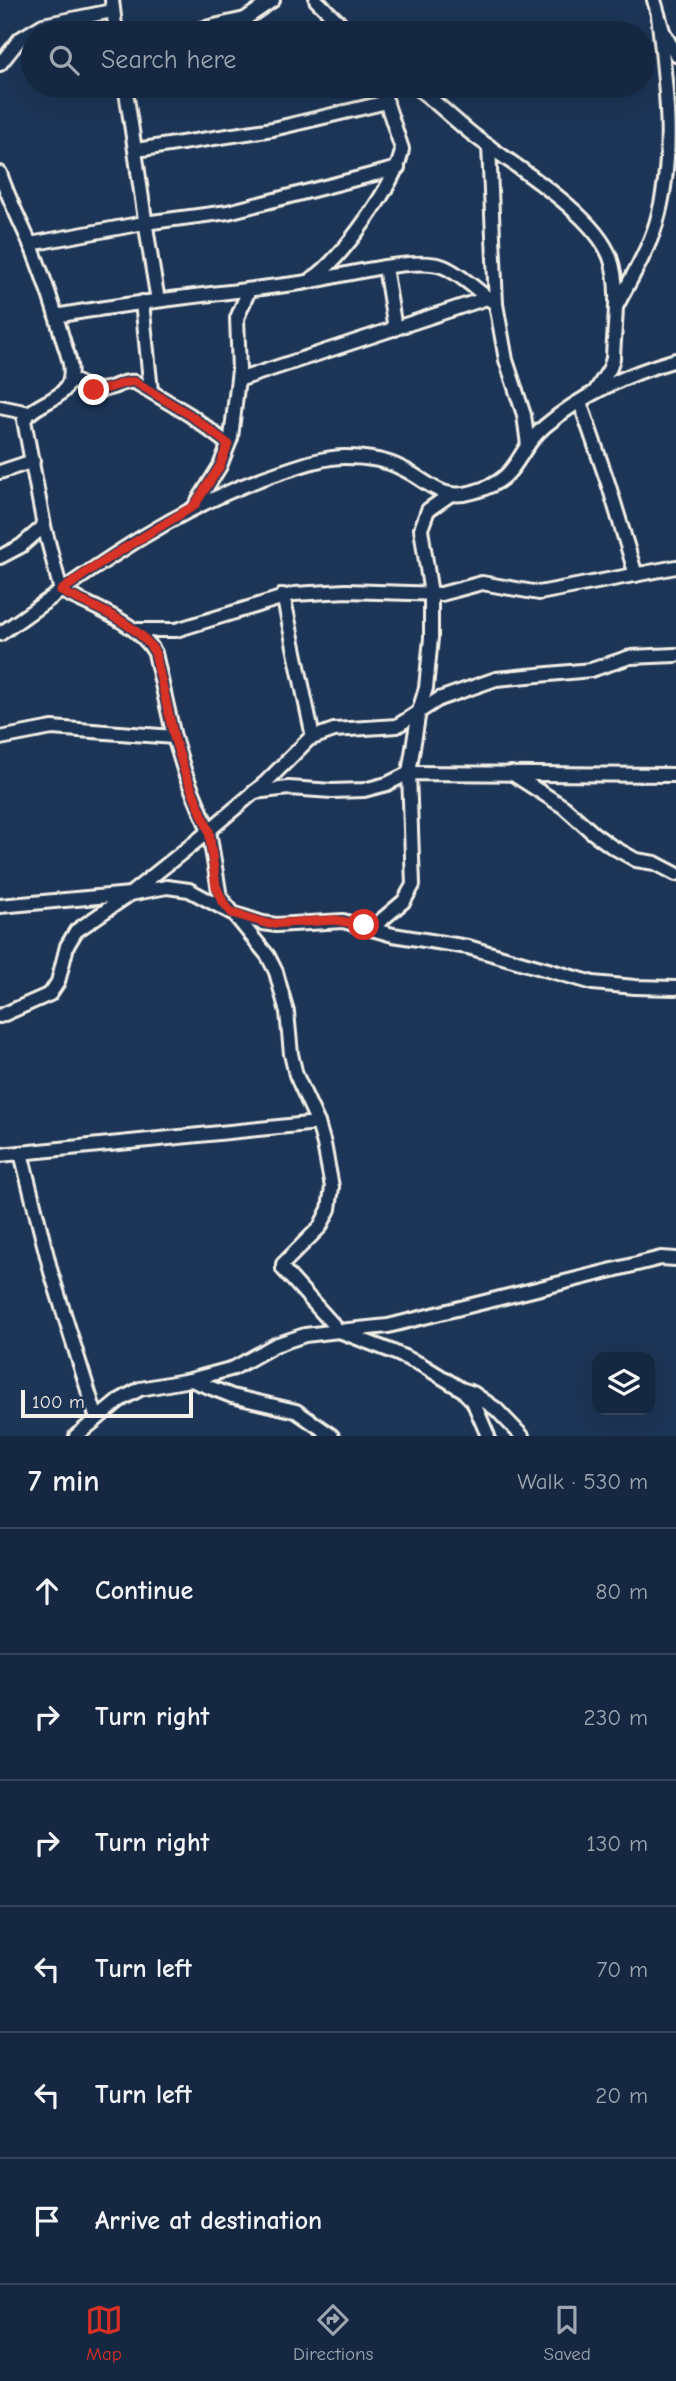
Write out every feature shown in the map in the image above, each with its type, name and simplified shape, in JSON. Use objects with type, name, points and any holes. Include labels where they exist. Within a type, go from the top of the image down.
[{"type":"street","points":[[236,21],[245,19],[273,0]]},
{"type":"street","points":[[316,0],[338,21]]},
{"type":"street","points":[[654,0],[663,31],[676,55]]},
{"type":"street","points":[[58,21],[112,6]]},
{"type":"street","points":[[615,311],[648,245],[663,201],[668,160],[667,91],[658,15]]},
{"type":"street","points":[[0,64],[21,38]]},
{"type":"street","points":[[127,98],[144,223],[158,300]]},
{"type":"street","points":[[306,282],[332,264],[398,169],[402,149],[386,98]]},
{"type":"street","points":[[430,98],[583,219],[603,243],[615,276],[612,363],[594,393]]},
{"type":"street","points":[[136,150],[273,130],[387,102]]},
{"type":"street","points":[[489,146],[492,301],[506,360],[524,415],[528,444]]},
{"type":"street","points":[[30,244],[144,223],[228,212],[398,169]]},
{"type":"street","points":[[0,173],[3,196],[30,244],[56,316],[70,366],[70,379],[63,391],[24,419],[44,526],[61,591],[134,630],[149,642],[155,653],[174,737],[185,773],[209,831],[216,886],[220,897],[268,956],[276,972],[287,1012],[296,1074],[318,1123],[332,1187],[329,1209],[320,1227],[282,1267],[339,1331],[422,1365],[461,1389],[473,1393],[496,1409],[522,1436]]},
{"type":"street","points":[[56,316],[411,265],[444,267],[492,301]]},
{"type":"street","points":[[385,267],[395,329]]},
{"type":"street","points":[[194,506],[220,466],[235,417],[238,380],[237,318],[249,290]]},
{"type":"street","points":[[238,380],[492,301]]},
{"type":"street","points":[[142,302],[151,391]]},
{"type":"street","points":[[0,634],[97,565],[194,506],[230,490],[266,477],[341,457],[387,462],[404,469],[430,488],[451,494],[474,492],[506,477],[514,469],[528,444],[543,428],[580,402],[652,367],[676,361]]},
{"type":"street","points":[[70,379],[94,390],[110,389],[132,381],[190,415],[228,444]]},
{"type":"street","points":[[580,402],[636,575]]},
{"type":"street","points":[[0,407],[29,414]]},
{"type":"street","points":[[0,472],[33,461]]},
{"type":"street","points":[[372,928],[404,901],[412,885],[409,772],[431,660],[431,594],[421,530],[428,510],[451,494]]},
{"type":"street","points":[[0,557],[21,546],[44,526]]},
{"type":"street","points":[[134,630],[176,630],[283,596],[346,591],[449,593],[482,583],[539,593],[676,567]]},
{"type":"street","points":[[283,596],[313,737]]},
{"type":"street","points":[[0,1016],[50,994],[58,982],[67,946],[76,931],[130,894],[209,831],[313,737],[334,730],[397,726],[458,690],[496,679],[591,670],[630,656],[676,655]]},
{"type":"street","points":[[0,738],[52,728],[174,737]]},
{"type":"street","points":[[254,792],[289,788],[364,790],[387,784],[409,772],[676,775]]},
{"type":"street","points":[[511,773],[564,807],[611,846],[636,860],[655,863],[676,874]]},
{"type":"street","points":[[0,906],[130,894],[167,887],[189,890],[232,913],[269,924],[335,920],[393,935],[468,947],[593,983],[676,988]]},
{"type":"street","points":[[0,1156],[318,1123]]},
{"type":"street","points":[[21,1153],[51,1272],[97,1419]]},
{"type":"street","points":[[76,1436],[120,1400],[141,1389],[234,1368],[275,1345],[305,1335],[388,1326],[661,1258],[676,1259]]},
{"type":"street","points":[[190,1380],[232,1395],[296,1411],[332,1436]]},
{"type":"street","points":[[461,1389],[473,1401],[488,1436]]},
{"type":"route","points":[[94,390],[110,389],[128,381],[141,384],[190,415],[228,444],[220,466],[194,506],[97,565],[61,591],[134,629],[149,642],[155,653],[174,737],[185,773],[209,831],[216,886],[220,897],[232,913],[276,925],[335,920],[364,925]]}]
